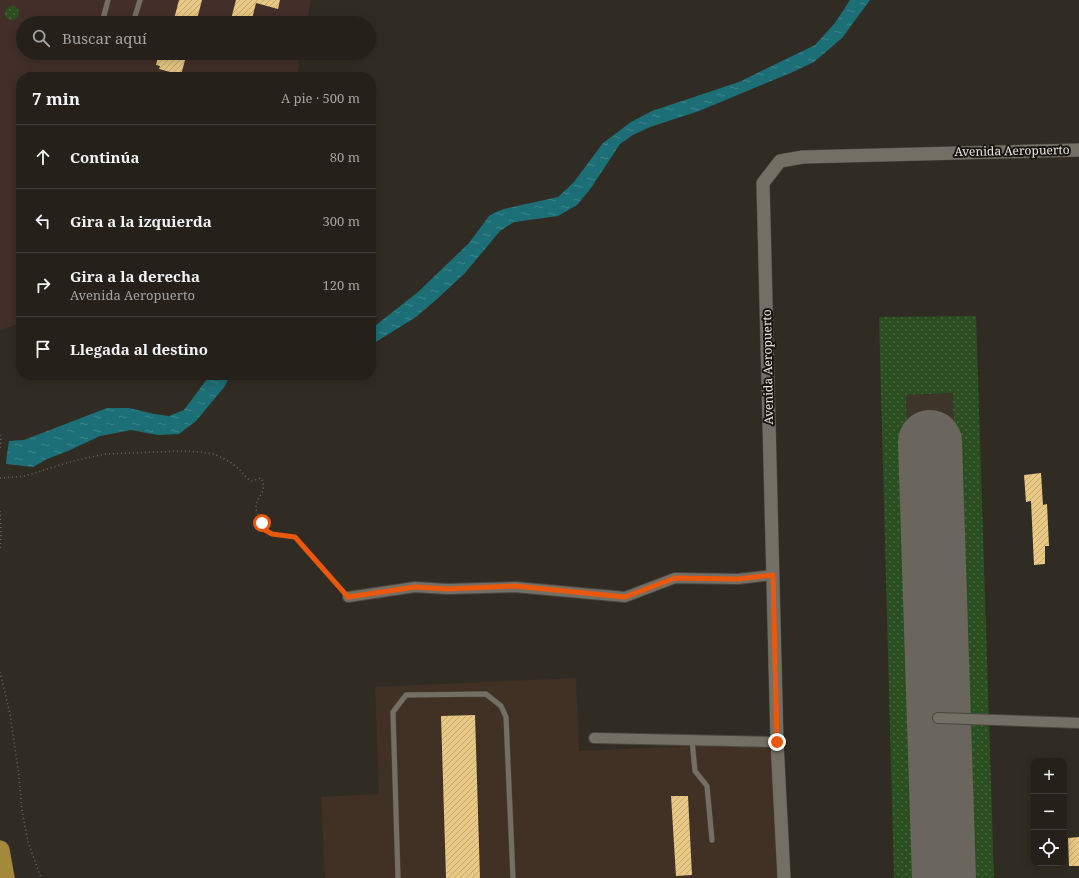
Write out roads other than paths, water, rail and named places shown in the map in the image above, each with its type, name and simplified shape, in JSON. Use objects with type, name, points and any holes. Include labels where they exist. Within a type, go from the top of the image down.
[{"type":"highway","points":[[0,850],[5,878]]},
{"type":"street","name":"Avenida Aeropuerto","points":[[784,878],[777,742],[763,183],[780,161],[803,157],[1079,150]]},
{"type":"street","points":[[348,597],[415,587],[447,589],[515,586],[625,597],[675,578],[738,579],[773,575]]},
{"type":"street","points":[[938,718],[1079,723]]},
{"type":"street","points":[[594,738],[777,742]]},
{"type":"lane","points":[[104,16],[108,0]]},
{"type":"lane","points":[[135,16],[140,0]]},
{"type":"lane","points":[[398,878],[393,712],[406,695],[486,694],[501,706],[506,717],[513,878]]},
{"type":"lane","points":[[692,740],[695,771],[707,786],[712,840]]},
{"type":"water","points":[[850,0],[870,0],[842,38],[814,62],[699,111],[650,127],[633,135],[620,144],[591,188],[577,205],[558,216],[514,222],[500,231],[465,273],[437,299],[416,317],[376,342],[376,325],[418,292],[469,243],[489,216],[504,209],[558,197],[574,182],[603,143],[631,122],[652,111],[739,82],[815,45],[835,23]]},
{"type":"water","points":[[206,380],[228,380],[225,386],[196,421],[179,434],[158,435],[131,430],[100,436],[47,459],[33,467],[6,464],[9,441],[24,440],[107,408],[129,408],[169,416],[184,410]]}]
